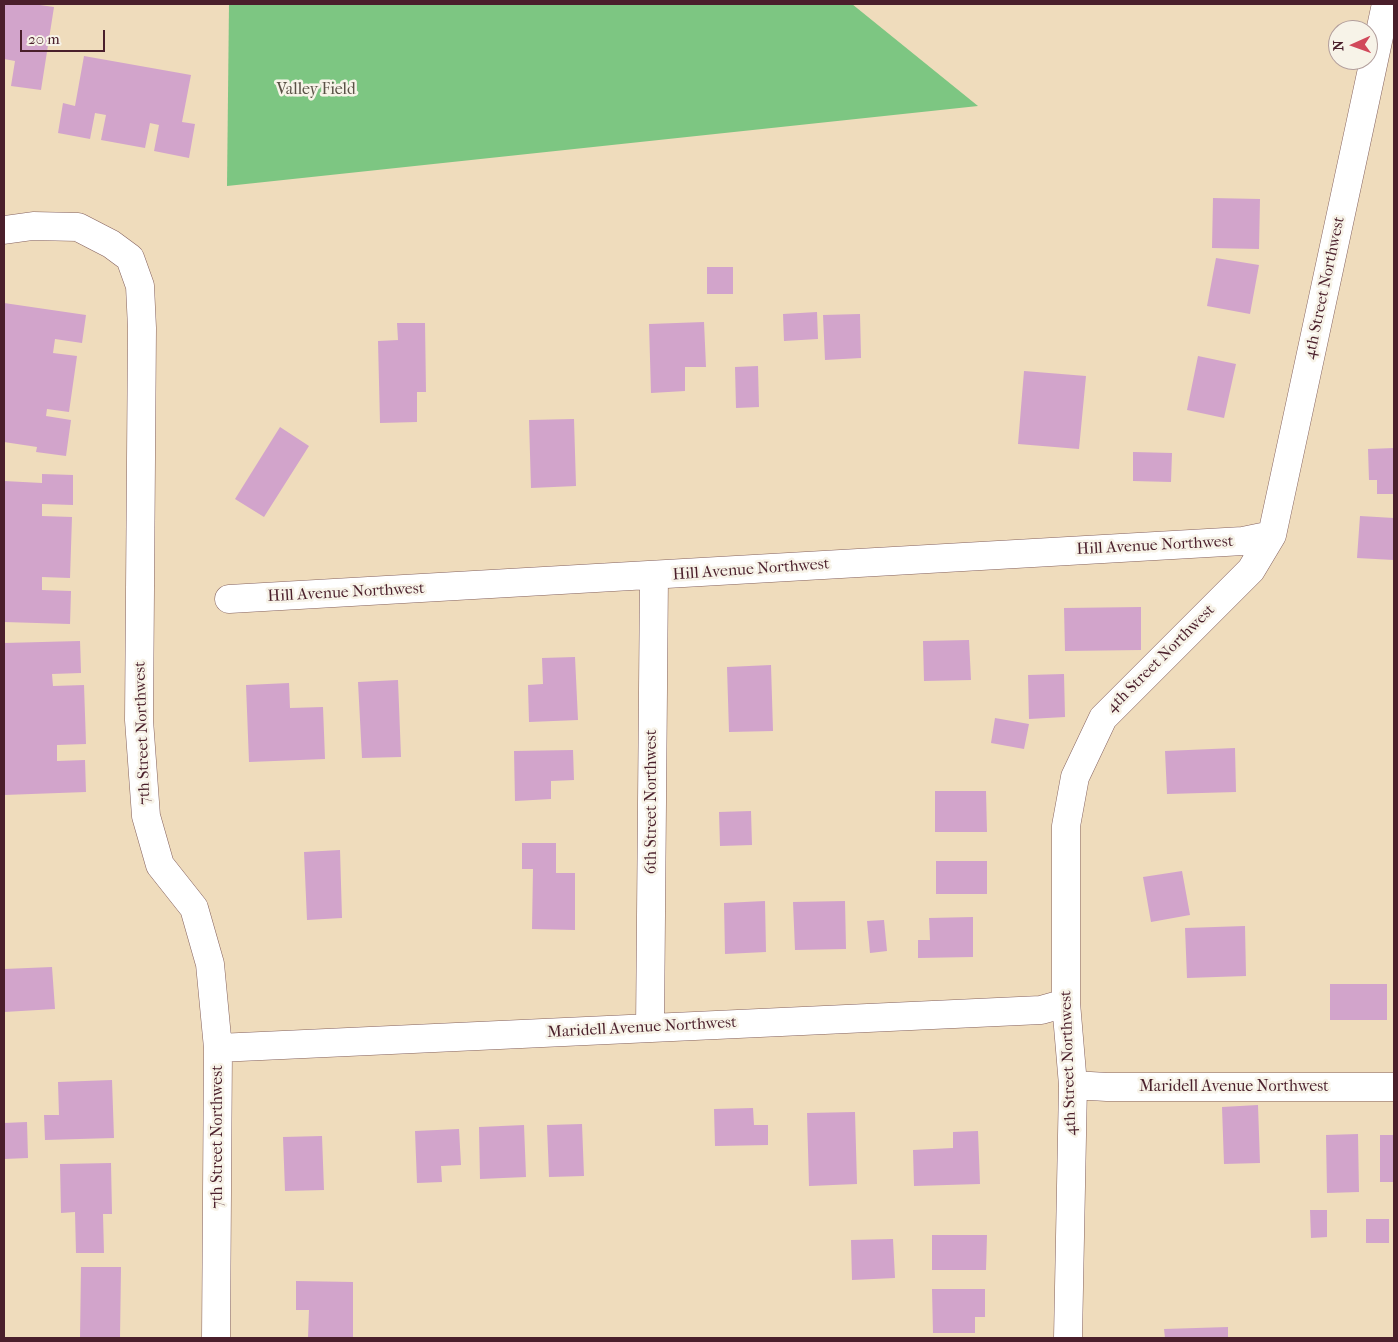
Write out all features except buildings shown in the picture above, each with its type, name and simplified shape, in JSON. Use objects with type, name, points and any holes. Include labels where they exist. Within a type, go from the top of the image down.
[{"type":"street","name":"4th Street Northwest","points":[[1068,1338],[1073,1085],[1066,1003],[1066,826],[1075,777],[1102,718],[1251,570],[1272,535],[1386,4]]},
{"type":"street","name":"7th Street Northwest","points":[[4,230],[33,226],[78,227],[111,244],[130,258],[140,286],[142,338],[139,720],[146,816],[160,865],[194,908],[210,964],[218,1048],[216,1338]]},
{"type":"street","name":"Hill Avenue Northwest","points":[[229,599],[1243,541],[1272,535]]},
{"type":"street","name":"6th Street Northwest","points":[[650,1028],[654,576]]},
{"type":"street","name":"Maridell Avenue Northwest","points":[[218,1048],[1041,1010],[1066,1003]]},
{"type":"street","name":"Maridell Avenue Northwest","points":[[1073,1085],[1107,1087],[1394,1087]]},
{"type":"green space","name":"Valley Field","points":[[229,4],[852,4],[978,106],[227,186]]}]
